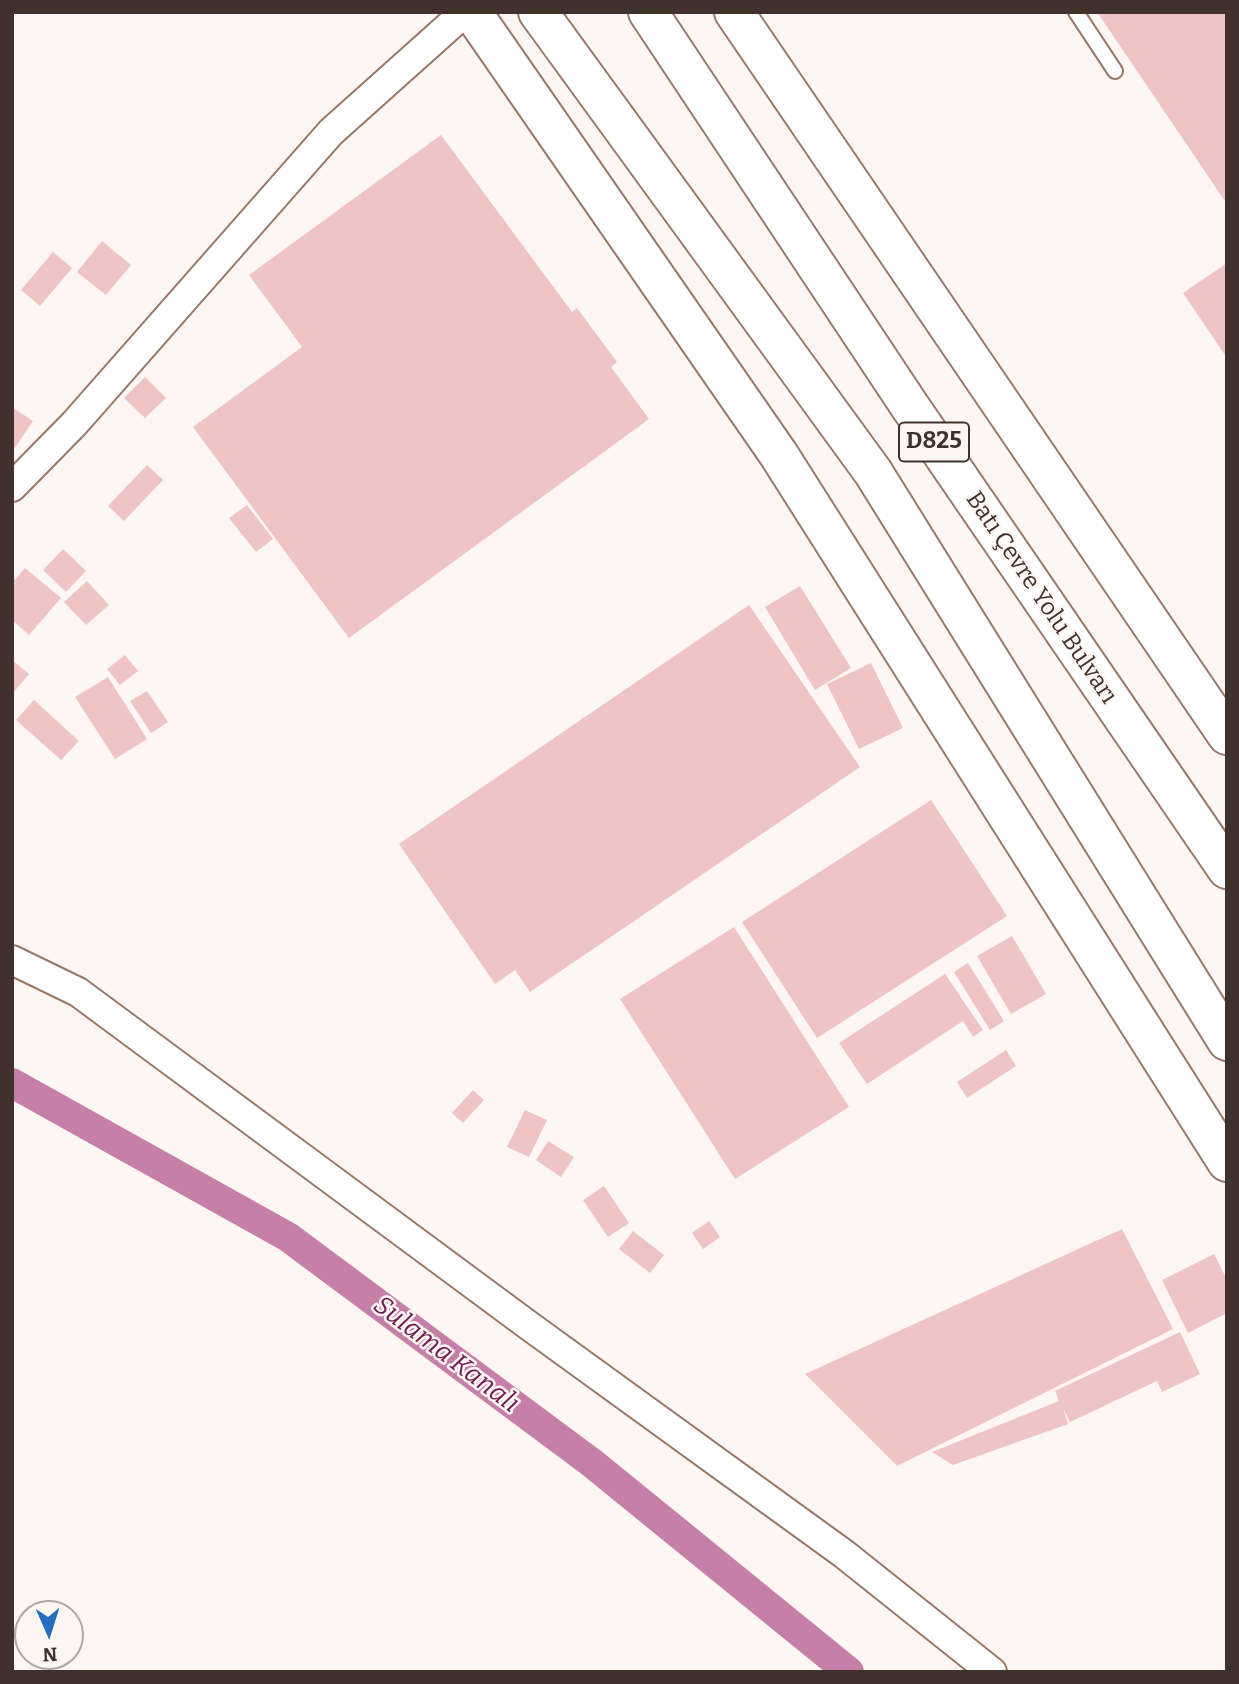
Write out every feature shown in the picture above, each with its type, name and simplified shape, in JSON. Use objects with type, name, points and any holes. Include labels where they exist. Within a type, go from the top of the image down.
[{"type":"main road","points":[[472,12],[779,455],[1227,1162]]},
{"type":"main road","points":[[538,12],[873,472],[1227,1041]]},
{"type":"main road","name":"Batı Çevre Yolu Bulvarı","points":[[648,12],[909,405],[1227,869]]},
{"type":"main road","points":[[734,12],[1227,735]]},
{"type":"street","points":[[12,487],[74,424],[331,132],[466,12]]},
{"type":"street","points":[[12,960],[78,992],[528,1325],[844,1553],[992,1672]]},
{"type":"lane","points":[[1076,12],[1115,71]]},
{"type":"building","points":[[1097,12],[1227,12],[1227,204]]},
{"type":"building","points":[[441,135],[572,312],[577,308],[617,362],[611,367],[649,419],[349,638],[193,427],[302,347],[249,275]]},
{"type":"building","points":[[102,241],[131,265],[106,295],[77,272]]},
{"type":"building","points":[[53,252],[72,268],[40,306],[21,290]]},
{"type":"building","points":[[1227,263],[1227,358],[1183,293]]},
{"type":"building","points":[[145,377],[166,398],[145,418],[124,398]]},
{"type":"building","points":[[12,407],[33,421],[12,452]]},
{"type":"building","points":[[147,465],[163,480],[124,521],[108,506]]},
{"type":"building","points":[[247,505],[273,539],[256,552],[229,518]]},
{"type":"building","points":[[63,549],[86,571],[66,592],[43,570]]},
{"type":"building","points":[[25,568],[61,598],[29,635],[12,620],[12,583]]},
{"type":"building","points":[[87,581],[109,605],[86,625],[64,602]]},
{"type":"building","points":[[800,586],[851,668],[815,690],[765,607]]},
{"type":"building","points":[[749,605],[860,767],[530,992],[515,970],[495,984],[399,844]]},
{"type":"building","points":[[125,655],[138,671],[120,685],[107,669]]},
{"type":"building","points":[[12,660],[29,674],[12,694]]},
{"type":"building","points":[[871,663],[903,728],[859,749],[827,684]]},
{"type":"building","points":[[108,677],[147,739],[115,759],[75,697]]},
{"type":"building","points":[[147,691],[168,722],[151,733],[130,701]]},
{"type":"building","points":[[34,700],[79,741],[61,760],[16,720]]},
{"type":"building","points":[[931,800],[1007,916],[817,1038],[742,922]]},
{"type":"building","points":[[734,927],[849,1107],[735,1179],[620,999]]},
{"type":"building","points":[[1012,936],[1046,994],[1011,1014],[977,956]]},
{"type":"building","points":[[968,963],[1004,1021],[990,1030],[954,972]]},
{"type":"building","points":[[945,974],[983,1030],[973,1037],[963,1021],[867,1084],[839,1043]]},
{"type":"building","points":[[1006,1050],[1016,1066],[967,1098],[957,1082]]},
{"type":"building","points":[[473,1090],[484,1100],[463,1123],[452,1113]]},
{"type":"building","points":[[525,1110],[547,1120],[529,1157],[507,1147]]},
{"type":"building","points":[[548,1141],[574,1157],[561,1177],[536,1160]]},
{"type":"building","points":[[604,1186],[629,1223],[608,1237],[583,1200]]},
{"type":"building","points":[[709,1221],[720,1237],[703,1249],[692,1233]]},
{"type":"building","points":[[1122,1229],[1173,1329],[897,1466],[805,1374]]},
{"type":"building","points":[[633,1231],[664,1255],[650,1273],[619,1249]]},
{"type":"building","points":[[1214,1254],[1227,1280],[1227,1313],[1188,1333],[1162,1280]]},
{"type":"building","points":[[1180,1332],[1200,1374],[1162,1392],[1157,1381],[1070,1422],[1063,1408],[1068,1424],[953,1465],[932,1452],[1059,1401],[1055,1391]]},
{"type":"waterway","name":"Sulama Kanalı","points":[[12,1083],[288,1237],[592,1463],[849,1672]]}]
